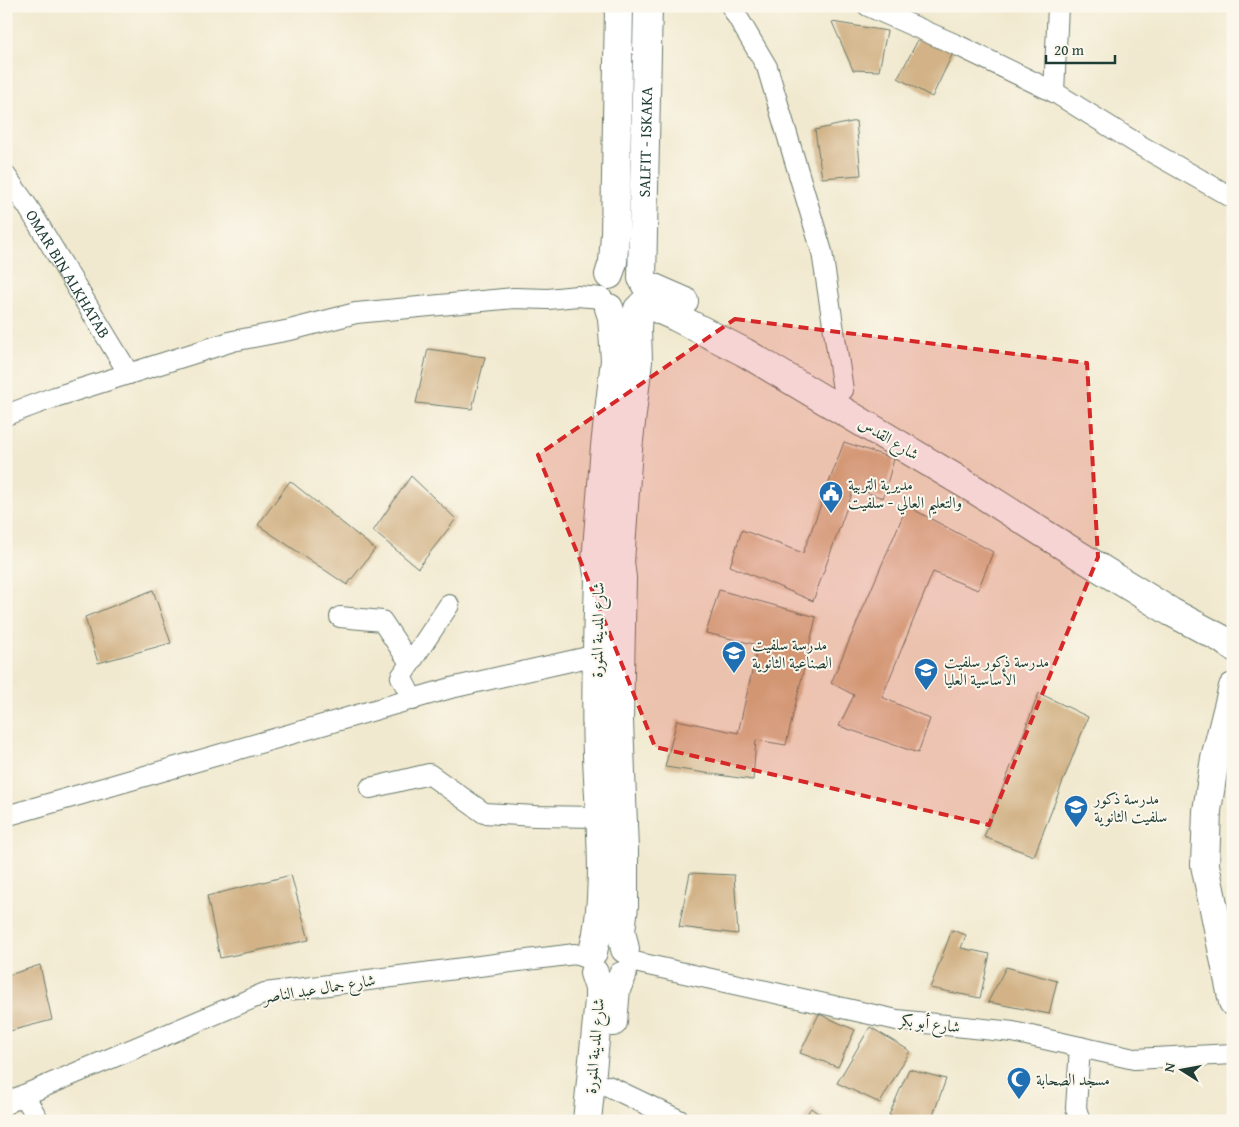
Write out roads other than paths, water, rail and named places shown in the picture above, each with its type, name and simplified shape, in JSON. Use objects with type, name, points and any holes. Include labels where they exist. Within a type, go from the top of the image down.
[{"type":"main road","name":"SALFIT - ISKAKA","points":[[607,294],[613,262],[615,234],[619,6]]},
{"type":"main road","name":"SALFIT - ISKAKA","points":[[642,294],[648,6]]},
{"type":"main road","points":[[620,269],[627,269],[635,271],[642,294],[630,313],[622,314],[607,294],[620,269]]},
{"type":"main road","name":"شارع المدينة المنورة","points":[[587,1121],[599,1000],[599,988],[593,961],[600,904],[596,721],[599,579],[596,562],[605,446],[615,360],[612,317],[607,294]]},
{"type":"main road","name":"شارع المدينة المنورة","points":[[626,962],[621,931],[624,906],[624,865],[619,721],[622,578],[620,562],[628,448],[638,361],[636,330],[642,294]]},
{"type":"main road","name":"شارع القدس","points":[[642,294],[706,312],[843,390],[986,476],[1198,608],[1219,619],[1233,622]]},
{"type":"main road","name":"شارع القدس","points":[[642,294],[649,305],[744,352],[969,486],[1155,602],[1233,647]]},
{"type":"main road","points":[[1233,626],[1230,634],[1233,647]]},
{"type":"main road","points":[[1233,687],[1215,758],[1208,811],[1206,865],[1233,1002]]},
{"type":"main road","points":[[606,1121],[616,989],[626,962],[620,944],[609,942],[597,947],[593,961],[599,977],[610,981],[626,962]]},
{"type":"street","points":[[731,6],[767,67],[822,252],[843,390]]},
{"type":"street","points":[[868,6],[959,46],[1054,92],[1141,146],[1233,198]]},
{"type":"street","points":[[1054,92],[1058,6]]},
{"type":"street","name":"OMAR BIN ALKHATAB","points":[[6,176],[28,207],[129,374]]},
{"type":"street","points":[[6,415],[55,397],[233,342],[290,330],[356,312],[514,298],[548,299],[607,294]]},
{"type":"street","points":[[412,700],[401,677],[449,605]]},
{"type":"street","points":[[340,617],[382,621],[410,663]]},
{"type":"street","points":[[6,816],[451,688],[597,655]]},
{"type":"street","points":[[370,788],[429,774],[484,813],[599,817]]},
{"type":"street","name":"شارع جمال عبد الناصر","points":[[15,1100],[265,993],[575,954],[593,961]]},
{"type":"street","name":"شارع أبو بكر","points":[[626,962],[897,1020],[1014,1032],[1134,1059],[1233,1054]]},
{"type":"street","points":[[1080,1047],[1076,1108],[1080,1121]]},
{"type":"street","points":[[608,1086],[681,1121]]},
{"type":"street","points":[[15,1100],[39,1121]]},
{"type":"place","name":"مديرية التربية والتعليم العالي - سلفيت","points":[[831,514]]},
{"type":"place","name":"مدرسة سلفيت الصناعية الثانوية","points":[[734,674]]},
{"type":"place","name":"مدرسة ذكور سلفيت الأساسية العليا","points":[[926,691]]},
{"type":"place","name":"مدرسة ذكور سلفيت الثانوية","points":[[1076,828]]},
{"type":"place","name":"مسجد الصحابة","points":[[1019,1100]]}]
